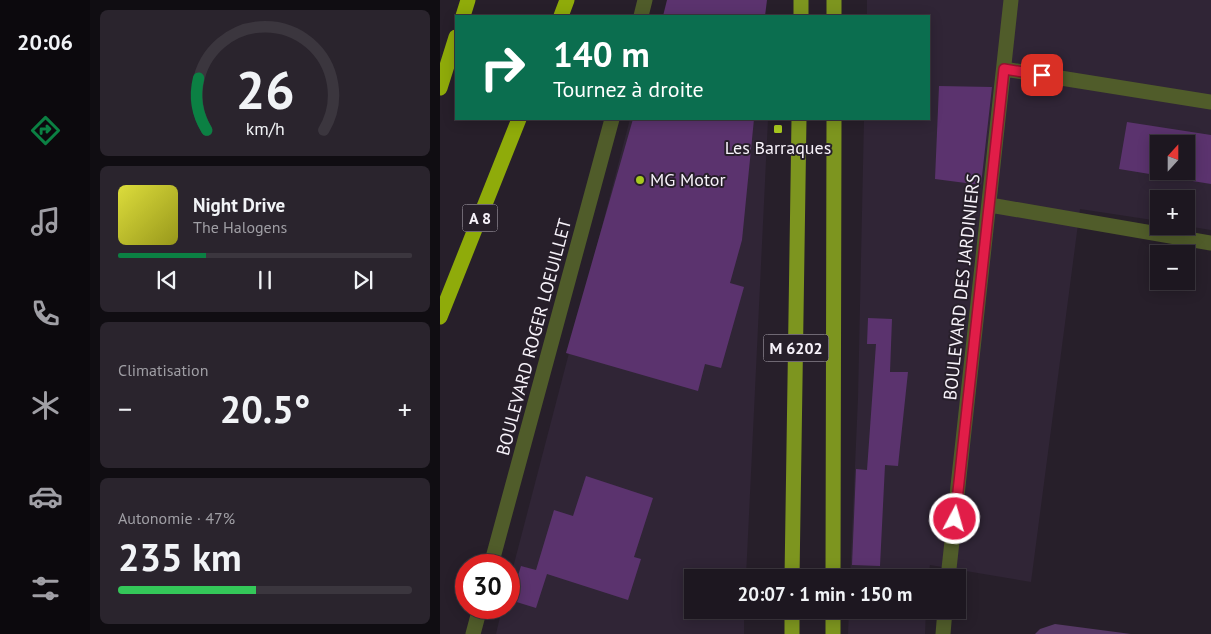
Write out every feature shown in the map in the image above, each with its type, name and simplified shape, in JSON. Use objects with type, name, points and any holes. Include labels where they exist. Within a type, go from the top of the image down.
[{"type":"highway","points":[[462,0],[462,15]]},
{"type":"highway","points":[[462,15],[468,0]]},
{"type":"highway","points":[[560,15],[567,0]]},
{"type":"highway","points":[[440,88],[455,40]]},
{"type":"highway","name":"A 8","points":[[440,317],[519,120]]},
{"type":"main road","points":[[800,15],[801,0]]},
{"type":"main road","points":[[834,0],[834,15]]},
{"type":"main road","name":"M 6202","points":[[792,569],[799,120]]},
{"type":"main road","name":"M 6202","points":[[833,569],[834,120]]},
{"type":"main road","points":[[792,619],[792,634]]},
{"type":"main road","points":[[833,619],[833,634]]},
{"type":"street","points":[[641,15],[645,0]]},
{"type":"street","name":"BOULEVARD DES JARDINIERS","points":[[949,569],[1011,0]]},
{"type":"street","points":[[1004,69],[1211,102]]},
{"type":"street","name":"BOULEVARD ROGER LOEUILLET","points":[[494,554],[612,120]]},
{"type":"street","points":[[990,205],[1211,243]]},
{"type":"street","points":[[473,634],[477,619]]},
{"type":"street","points":[[943,634],[944,619]]},
{"type":"shaded area","points":[[867,0],[1211,0],[1211,230],[1195,227],[1195,190],[1150,190],[1150,220],[1080,209],[1031,582],[966,571],[966,569],[930,565],[929,569],[850,569],[858,398],[864,120],[930,120],[930,15],[867,15]]},
{"type":"shaded area","points":[[630,120],[768,120],[746,569],[684,569],[684,619],[744,619],[744,634],[496,634],[499,619],[520,619],[520,554],[517,554]]},
{"type":"shaded area","points":[[849,619],[926,619],[925,634],[848,634]]},
{"type":"shaded area","points":[[1055,624],[1131,634],[1035,634],[1040,629]]},
{"type":"building","points":[[667,0],[767,0],[765,15],[663,15]]},
{"type":"building","points":[[939,86],[992,87],[981,185],[935,179]]},
{"type":"building","points":[[633,120],[754,120],[742,240],[730,283],[744,287],[721,368],[705,364],[698,391],[566,353]]},
{"type":"building","points":[[1127,122],[1211,135],[1211,184],[1186,180],[1195,180],[1195,135],[1150,135],[1150,174],[1119,169]]},
{"type":"building","points":[[868,318],[892,319],[890,372],[908,372],[898,466],[885,465],[880,566],[852,565],[856,469],[867,470],[876,344],[867,344]]},
{"type":"building","points":[[586,476],[653,498],[634,557],[641,559],[628,600],[547,574],[536,608],[520,603],[521,566],[536,570],[554,510],[573,516]]},
{"type":"place","name":"Les Barraques","points":[[778,129]]},
{"type":"place","name":"MG Motor","points":[[640,180]]},
{"type":"route","points":[[955,519],[1004,69],[1042,75]]}]
